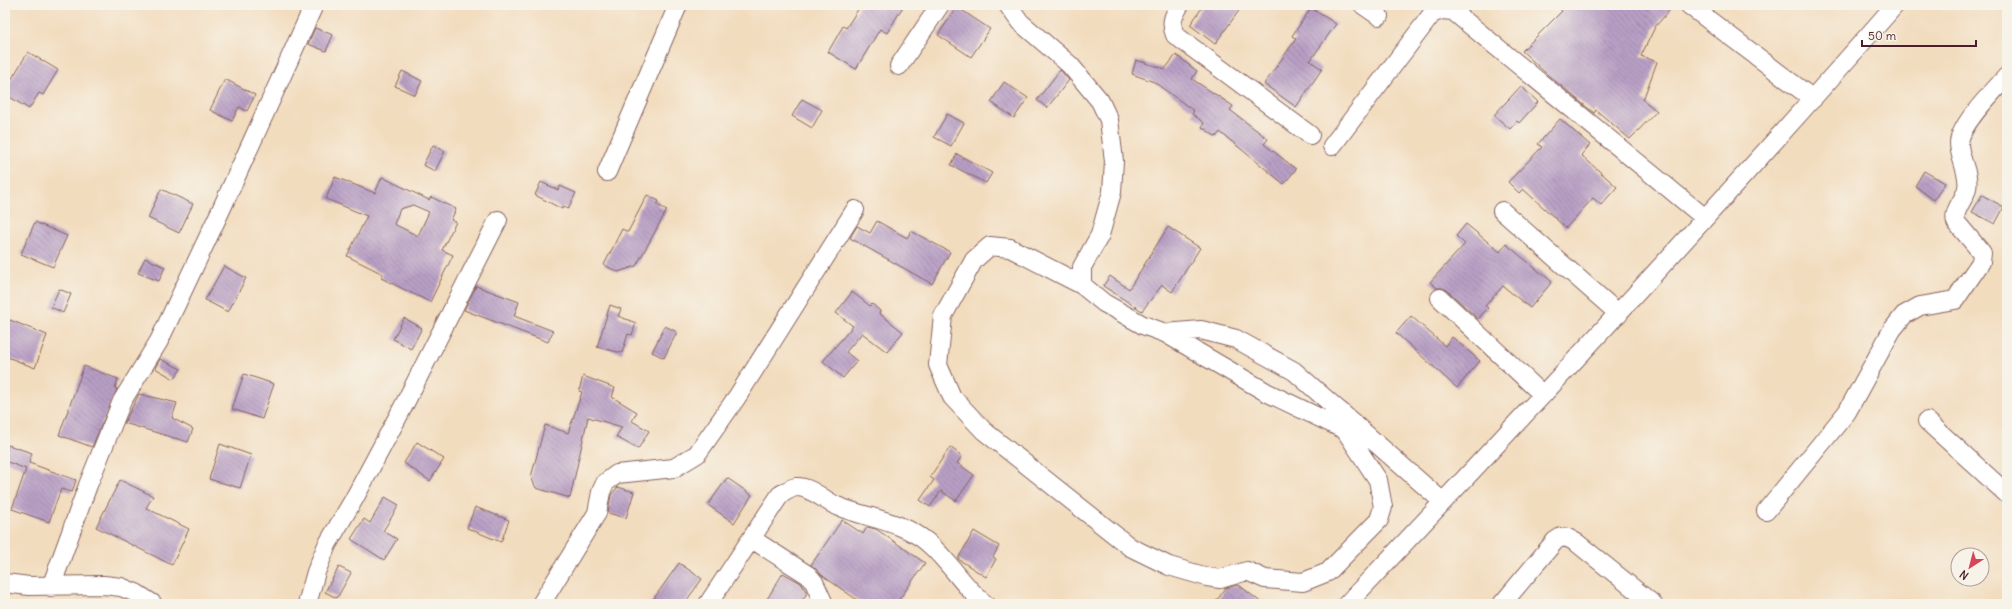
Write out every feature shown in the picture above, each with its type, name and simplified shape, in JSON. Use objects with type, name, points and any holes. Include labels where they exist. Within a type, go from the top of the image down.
[{"type":"street","points":[[51,587],[88,485],[122,401],[159,341],[220,212],[314,5]]},
{"type":"street","points":[[607,172],[678,5]]},
{"type":"street","points":[[899,66],[940,5]]},
{"type":"street","points":[[1008,5],[1020,22],[1070,65],[1100,101],[1109,120],[1114,160],[1112,192],[1100,235],[1082,267],[1082,285]]},
{"type":"street","points":[[1180,5],[1173,16],[1172,27],[1175,35],[1310,135]]},
{"type":"street","points":[[1363,5],[1379,16]]},
{"type":"street","points":[[1689,5],[1813,99]]},
{"type":"street","points":[[1347,604],[1619,314],[1813,99],[1895,5]]},
{"type":"street","points":[[1332,146],[1432,14],[1442,10],[1453,11],[1705,218]]},
{"type":"street","points":[[1766,512],[1847,412],[1892,330],[1911,309],[1955,300],[1981,262],[1982,253],[1956,222],[1955,218],[1955,214],[1965,196],[1968,187],[1959,142],[1961,134],[1968,122],[2007,76]]},
{"type":"street","points":[[541,604],[597,513],[600,492],[605,483],[617,474],[674,468],[697,454],[737,397],[855,210]]},
{"type":"street","points":[[1502,211],[1619,314]]},
{"type":"street","points":[[307,604],[316,572],[327,544],[354,499],[402,409],[498,220]]},
{"type":"street","points":[[1340,411],[1345,430],[1378,480],[1382,507],[1379,520],[1328,572],[1303,582],[1265,578],[1247,571],[1220,579],[1207,577],[1169,566],[1130,547],[984,430],[952,397],[938,365],[943,316],[974,260],[990,246],[1010,248],[1082,285],[1104,303],[1143,325],[1165,333],[1266,392],[1345,430]]},
{"type":"street","points":[[1440,298],[1543,395]]},
{"type":"street","points":[[1165,333],[1201,330],[1236,339],[1294,371],[1443,502]]},
{"type":"street","points":[[1927,421],[2007,494]]},
{"type":"street","points":[[708,604],[780,495],[787,490],[797,487],[808,490],[836,506],[883,520],[926,541],[941,555],[958,579],[985,604]]},
{"type":"street","points":[[1502,604],[1560,537],[1568,538],[1577,543],[1653,604]]},
{"type":"street","points":[[752,539],[808,575],[816,586],[824,604]]},
{"type":"street","points":[[5,583],[51,587],[104,585],[121,587],[136,593],[153,604]]},
{"type":"building","points":[[861,5],[904,5],[887,33],[880,29],[856,69],[828,52],[843,26],[846,28]]},
{"type":"building","points":[[1204,5],[1243,5],[1215,44],[1190,25]]},
{"type":"building","points":[[1556,5],[1674,5],[1655,27],[1641,56],[1657,62],[1643,100],[1657,111],[1630,139],[1596,110],[1594,113],[1549,76],[1522,51],[1562,11]]},
{"type":"building","points":[[957,7],[990,29],[971,57],[938,35]]},
{"type":"building","points":[[1311,8],[1336,24],[1310,61],[1322,69],[1296,107],[1264,84],[1296,39],[1292,36]]},
{"type":"building","points":[[315,28],[333,35],[326,51],[308,44]]},
{"type":"building","points":[[28,52],[58,70],[43,95],[39,93],[29,109],[5,94],[5,90]]},
{"type":"building","points":[[1176,55],[1197,71],[1192,79],[1233,106],[1230,110],[1268,139],[1264,144],[1296,169],[1284,184],[1220,132],[1216,137],[1202,127],[1204,123],[1192,114],[1194,111],[1154,82],[1132,74],[1136,60],[1165,69]]},
{"type":"building","points":[[1060,70],[1069,80],[1047,108],[1037,100]]},
{"type":"building","points":[[402,71],[422,81],[415,95],[395,86]]},
{"type":"building","points":[[225,79],[255,95],[247,111],[239,107],[232,121],[210,110]]},
{"type":"building","points":[[1004,82],[1028,98],[1014,118],[991,102]]},
{"type":"building","points":[[1521,86],[1538,102],[1519,123],[1517,121],[1510,129],[1494,115]]},
{"type":"building","points":[[802,99],[822,110],[812,128],[792,116]]},
{"type":"building","points":[[947,114],[964,123],[951,146],[934,137]]},
{"type":"building","points":[[1560,119],[1590,145],[1581,155],[1617,187],[1601,205],[1593,198],[1566,228],[1523,189],[1519,193],[1508,182],[1542,147],[1538,144]]},
{"type":"building","points":[[433,145],[445,151],[435,171],[423,165]]},
{"type":"building","points":[[957,154],[992,173],[986,183],[951,165]]},
{"type":"building","points":[[1924,171],[1945,183],[1934,200],[1915,186]]},
{"type":"building","points":[[335,177],[375,193],[382,177],[429,200],[431,197],[456,209],[451,220],[456,222],[442,250],[453,255],[430,302],[381,278],[383,274],[347,256],[367,216],[326,199]],"holes":[[[413,205],[429,212],[418,236],[394,224],[400,209]]]},
{"type":"building","points":[[541,182],[558,190],[560,186],[576,193],[568,209],[563,206],[562,209],[535,195]]},
{"type":"building","points":[[161,189],[193,204],[179,233],[148,218]]},
{"type":"building","points":[[647,195],[659,201],[657,205],[667,210],[636,266],[618,272],[604,265],[622,229],[628,232]]},
{"type":"building","points":[[1982,195],[2004,207],[1995,224],[1972,212]]},
{"type":"building","points":[[877,221],[907,238],[911,231],[950,252],[932,284],[850,238],[857,226],[870,233]]},
{"type":"building","points":[[35,222],[67,236],[53,267],[21,254]]},
{"type":"building","points":[[1466,224],[1500,252],[1506,244],[1552,282],[1530,308],[1503,286],[1485,306],[1488,308],[1478,319],[1447,290],[1437,288],[1430,282],[1465,244],[1456,236]]},
{"type":"building","points":[[1168,227],[1200,248],[1172,292],[1162,285],[1142,311],[1103,286],[1110,276],[1129,289]]},
{"type":"building","points":[[145,258],[165,267],[159,281],[138,273]]},
{"type":"building","points":[[224,266],[246,278],[228,312],[205,300]]},
{"type":"building","points":[[476,286],[519,302],[514,316],[553,331],[548,342],[464,310]]},
{"type":"building","points":[[59,289],[71,294],[63,313],[51,307]]},
{"type":"building","points":[[852,292],[870,306],[872,304],[880,311],[879,313],[903,332],[887,352],[862,333],[846,352],[857,361],[843,378],[823,361],[853,326],[836,313]]},
{"type":"building","points":[[610,305],[621,309],[618,316],[636,323],[632,335],[628,334],[622,353],[597,347]]},
{"type":"building","points":[[1411,316],[1445,346],[1452,337],[1480,361],[1457,388],[1396,333]]},
{"type":"building","points":[[404,318],[422,328],[411,349],[393,339]]},
{"type":"building","points":[[10,320],[47,335],[35,368],[5,356],[5,334]]},
{"type":"building","points":[[665,326],[677,332],[664,358],[652,352]]},
{"type":"building","points":[[160,359],[181,369],[174,379],[155,368]]},
{"type":"building","points":[[84,366],[118,379],[115,388],[117,389],[92,447],[59,435]]},
{"type":"building","points":[[244,374],[274,384],[262,419],[232,409]]},
{"type":"building","points":[[583,376],[615,388],[612,397],[637,412],[632,421],[649,431],[638,449],[616,437],[622,427],[588,417],[570,498],[536,488],[531,477],[545,425],[568,433],[582,392],[579,391]]},
{"type":"building","points":[[139,394],[177,403],[172,418],[193,429],[188,442],[124,423]]},
{"type":"building","points":[[417,442],[444,459],[430,481],[404,463]]},
{"type":"building","points":[[220,444],[251,455],[240,488],[209,479]]},
{"type":"building","points":[[8,445],[32,453],[29,463],[76,480],[72,492],[61,489],[49,522],[12,509],[26,469],[5,461],[5,454]]},
{"type":"building","points":[[950,447],[962,456],[957,463],[974,475],[956,501],[941,491],[930,507],[920,500],[934,480],[930,477]]},
{"type":"building","points":[[727,478],[752,495],[734,523],[708,505]]},
{"type":"building","points":[[120,480],[153,496],[146,508],[189,529],[172,565],[96,527]]},
{"type":"building","points":[[618,487],[634,492],[626,518],[608,513],[611,495]]},
{"type":"building","points":[[385,497],[399,505],[383,531],[397,539],[384,560],[351,539],[364,519],[370,523]]},
{"type":"building","points":[[475,507],[509,520],[501,542],[467,528]]},
{"type":"building","points":[[842,520],[863,534],[867,527],[876,529],[925,563],[896,604],[863,604],[823,576],[811,565]]},
{"type":"building","points":[[974,531],[999,546],[993,557],[996,559],[986,577],[958,559]]},
{"type":"building","points":[[679,563],[702,579],[684,604],[650,604]]},
{"type":"building","points":[[339,567],[351,573],[337,598],[325,592]]},
{"type":"building","points":[[783,573],[801,583],[807,593],[800,604],[764,604]]},
{"type":"building","points":[[1239,585],[1263,604],[1214,604],[1226,588]]}]
